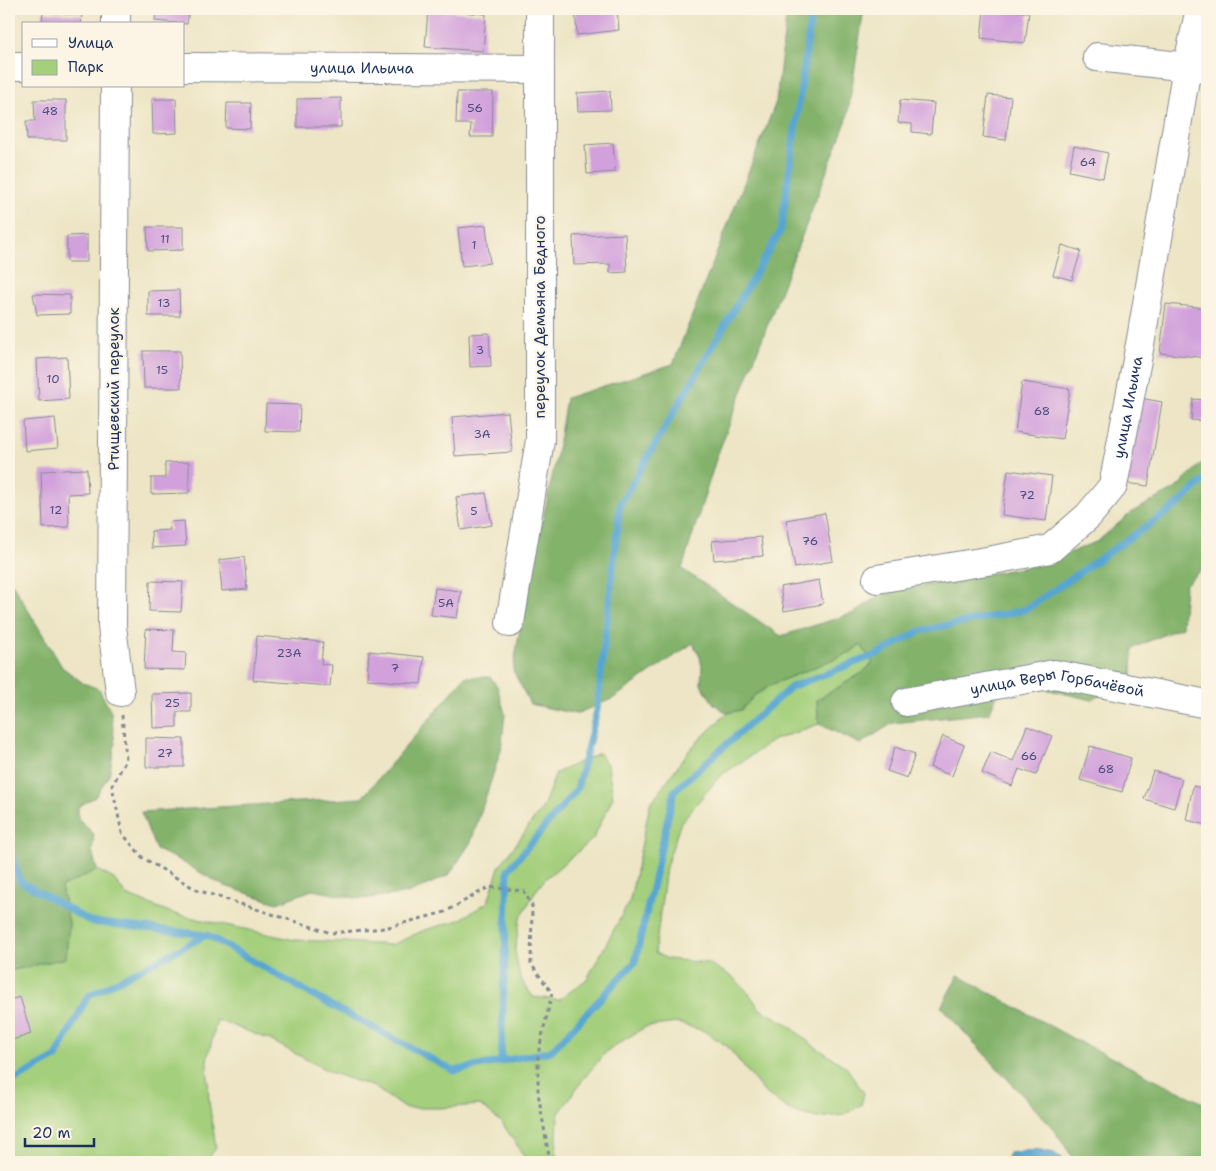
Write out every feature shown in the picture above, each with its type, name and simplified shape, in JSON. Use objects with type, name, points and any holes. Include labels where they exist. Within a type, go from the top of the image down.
[{"type":"street","points":[[116,9],[116,22]]},
{"type":"street","name":"переулок Демьяна Бедного","points":[[510,623],[540,440],[540,9]]},
{"type":"street","name":"улица Ильича","points":[[877,579],[1050,549],[1088,516],[1113,486],[1141,339],[1197,68],[1200,9]]},
{"type":"street","points":[[1097,58],[1197,68]]},
{"type":"street","points":[[9,66],[22,66]]},
{"type":"street","name":"улица Ильича","points":[[185,67],[539,69]]},
{"type":"street","name":"Ртищевский переулок","points":[[115,88],[112,626],[120,692]]},
{"type":"street","name":"улица Веры Горбачёвой","points":[[906,702],[1054,674],[1207,704]]},
{"type":"path","points":[[120,692],[126,760],[112,786],[122,833],[143,858],[197,890],[331,933],[385,928],[445,912],[489,887],[524,891],[532,906],[531,964],[552,993],[538,1054],[538,1093],[550,1162]]},
{"type":"green space","points":[[787,9],[864,9],[847,119],[717,456],[682,569],[781,636],[854,613],[883,593],[1043,564],[1098,541],[1132,512],[1175,489],[1207,458],[1207,564],[1185,585],[1182,627],[1133,648],[1132,677],[1092,700],[1045,689],[1008,671],[989,713],[893,723],[860,744],[819,724],[817,700],[862,673],[873,663],[860,644],[851,652],[773,684],[755,695],[741,710],[727,713],[714,704],[701,684],[702,667],[700,657],[693,643],[614,698],[576,714],[530,704],[513,670],[521,622],[557,454],[566,398],[673,364],[776,102]]},
{"type":"green space","points":[[9,578],[62,667],[83,683],[99,689],[111,712],[115,744],[109,775],[95,797],[78,807],[78,818],[94,834],[92,851],[97,870],[61,887],[69,923],[66,958],[9,971]]},
{"type":"green space","points":[[861,644],[873,663],[862,673],[817,700],[819,724],[774,740],[720,776],[681,822],[666,867],[655,953],[668,959],[708,963],[734,978],[748,992],[760,1009],[786,1023],[811,1044],[846,1067],[864,1093],[861,1105],[844,1115],[817,1118],[791,1111],[764,1092],[727,1046],[704,1031],[677,1023],[645,1027],[608,1050],[584,1078],[558,1115],[556,1162],[528,1162],[502,1123],[480,1105],[404,1108],[374,1087],[332,1073],[268,1039],[217,1020],[207,1060],[209,1102],[216,1148],[206,1162],[9,1162],[9,971],[66,958],[69,922],[61,887],[97,870],[114,879],[126,895],[175,914],[295,940],[392,945],[422,931],[459,920],[488,902],[499,867],[543,807],[556,773],[599,753],[608,766],[613,797],[593,839],[545,879],[535,892],[520,919],[515,950],[520,978],[533,997],[559,1000],[587,979],[630,900],[650,804],[691,748],[727,713],[741,710],[755,695],[773,684],[851,652]]},
{"type":"green space","points":[[465,677],[490,677],[497,686],[505,714],[501,750],[471,842],[449,875],[410,893],[361,899],[312,890],[277,903],[222,885],[177,859],[156,850],[141,812],[362,798]]},
{"type":"green space","points":[[958,975],[1070,1037],[1207,1105],[1207,1162],[1076,1162],[1050,1125],[941,1007]]},
{"type":"water","points":[[1036,1149],[1054,1153],[1067,1162],[1005,1162],[1009,1153]]},
{"type":"building","points":[[62,9],[83,9],[82,12]]},
{"type":"building","points":[[156,9],[189,9],[187,24],[185,22],[155,21]]},
{"type":"building","points":[[575,9],[617,9],[619,30],[577,35]]},
{"type":"building","points":[[984,9],[1029,12],[1025,43],[981,38]]},
{"type":"building","points":[[428,10],[486,14],[483,51],[425,47]]},
{"type":"building","points":[[43,12],[82,15],[81,22],[42,22]]},
{"type":"building","points":[[610,91],[611,110],[578,111],[577,93]]},
{"type":"building","points":[[457,92],[493,92],[492,137],[470,137],[471,124],[456,124]]},
{"type":"building","points":[[988,95],[1011,97],[1006,140],[983,137]]},
{"type":"building","points":[[341,98],[341,127],[297,127],[297,99]]},
{"type":"building","points":[[152,99],[176,99],[177,133],[153,134]]},
{"type":"building","points":[[34,100],[66,100],[66,140],[27,140],[26,121],[35,121]]},
{"type":"building","points":[[900,100],[934,103],[931,134],[912,132],[912,124],[898,123]]},
{"type":"building","points":[[227,103],[251,103],[250,129],[226,128]]},
{"type":"building","points":[[613,143],[615,172],[587,174],[585,145]]},
{"type":"building","points":[[1074,146],[1108,153],[1103,178],[1069,171]]},
{"type":"building","points":[[486,225],[490,263],[462,266],[458,228]]},
{"type":"building","points":[[147,227],[183,227],[183,250],[148,251]]},
{"type":"building","points":[[625,234],[627,272],[610,273],[610,264],[574,265],[573,236]]},
{"type":"building","points":[[87,235],[87,262],[67,262],[67,236]]},
{"type":"building","points":[[1062,245],[1081,251],[1072,280],[1053,275]]},
{"type":"building","points":[[179,290],[180,316],[148,316],[148,291]]},
{"type":"building","points":[[33,294],[70,295],[70,314],[37,315]]},
{"type":"building","points":[[1166,304],[1207,308],[1207,358],[1160,353]]},
{"type":"building","points":[[489,333],[491,366],[470,367],[469,334]]},
{"type":"building","points":[[143,351],[180,351],[181,388],[144,388]]},
{"type":"building","points":[[67,357],[69,399],[39,401],[37,359]]},
{"type":"building","points":[[1022,382],[1070,389],[1062,439],[1015,432]]},
{"type":"building","points":[[1140,398],[1162,402],[1148,486],[1126,483]]},
{"type":"building","points":[[1193,399],[1207,400],[1207,421],[1191,420]]},
{"type":"building","points":[[266,404],[300,405],[299,432],[265,431]]},
{"type":"building","points":[[508,412],[512,452],[455,456],[452,417]]},
{"type":"building","points":[[55,418],[58,448],[25,451],[23,421]]},
{"type":"building","points":[[189,462],[189,493],[151,494],[151,478],[165,478],[165,463]]},
{"type":"building","points":[[87,469],[88,493],[68,494],[69,527],[43,528],[41,471]]},
{"type":"building","points":[[1008,470],[1052,476],[1046,521],[1002,515]]},
{"type":"building","points":[[486,493],[492,525],[461,530],[456,497]]},
{"type":"building","points":[[825,513],[833,561],[795,568],[786,520]]},
{"type":"building","points":[[184,521],[186,546],[152,548],[151,531],[170,530],[169,522]]},
{"type":"building","points":[[761,537],[763,556],[714,560],[712,541]]},
{"type":"building","points":[[244,557],[247,589],[222,591],[219,560]]},
{"type":"building","points":[[819,580],[823,604],[784,611],[780,587]]},
{"type":"building","points":[[150,581],[183,582],[181,612],[149,611]]},
{"type":"building","points":[[435,588],[461,591],[457,618],[431,615]]},
{"type":"building","points":[[146,629],[174,630],[173,652],[186,653],[185,670],[144,669]]},
{"type":"building","points":[[257,636],[323,642],[321,664],[332,665],[330,686],[253,680]]},
{"type":"building","points":[[369,651],[424,657],[421,684],[367,679]]},
{"type":"building","points":[[191,693],[191,712],[177,712],[177,727],[153,728],[152,694]]},
{"type":"building","points":[[1027,726],[1052,736],[1036,775],[1019,769],[1012,786],[982,773],[991,752],[1013,761]]},
{"type":"building","points":[[943,736],[964,745],[952,776],[930,767]]},
{"type":"building","points":[[146,738],[184,739],[184,767],[146,767]]},
{"type":"building","points":[[1090,746],[1131,758],[1122,792],[1080,780]]},
{"type":"building","points":[[895,747],[915,754],[907,778],[887,771]]},
{"type":"building","points":[[1153,771],[1182,779],[1174,808],[1144,799]]},
{"type":"building","points":[[1193,786],[1207,789],[1207,825],[1186,820]]},
{"type":"building","points":[[20,997],[31,1034],[9,1041],[9,1000]]},
{"type":"waterway","points":[[501,1062],[508,870],[577,789],[597,710],[620,504],[781,230],[812,9]]},
{"type":"waterway","points":[[9,1083],[56,1057],[88,996],[207,935],[325,1002],[454,1071],[551,1051],[635,962],[674,791],[791,687],[878,654],[920,631],[1025,610],[1179,504],[1207,477]]},
{"type":"waterway","points":[[9,844],[20,881],[91,922],[207,935]]}]
